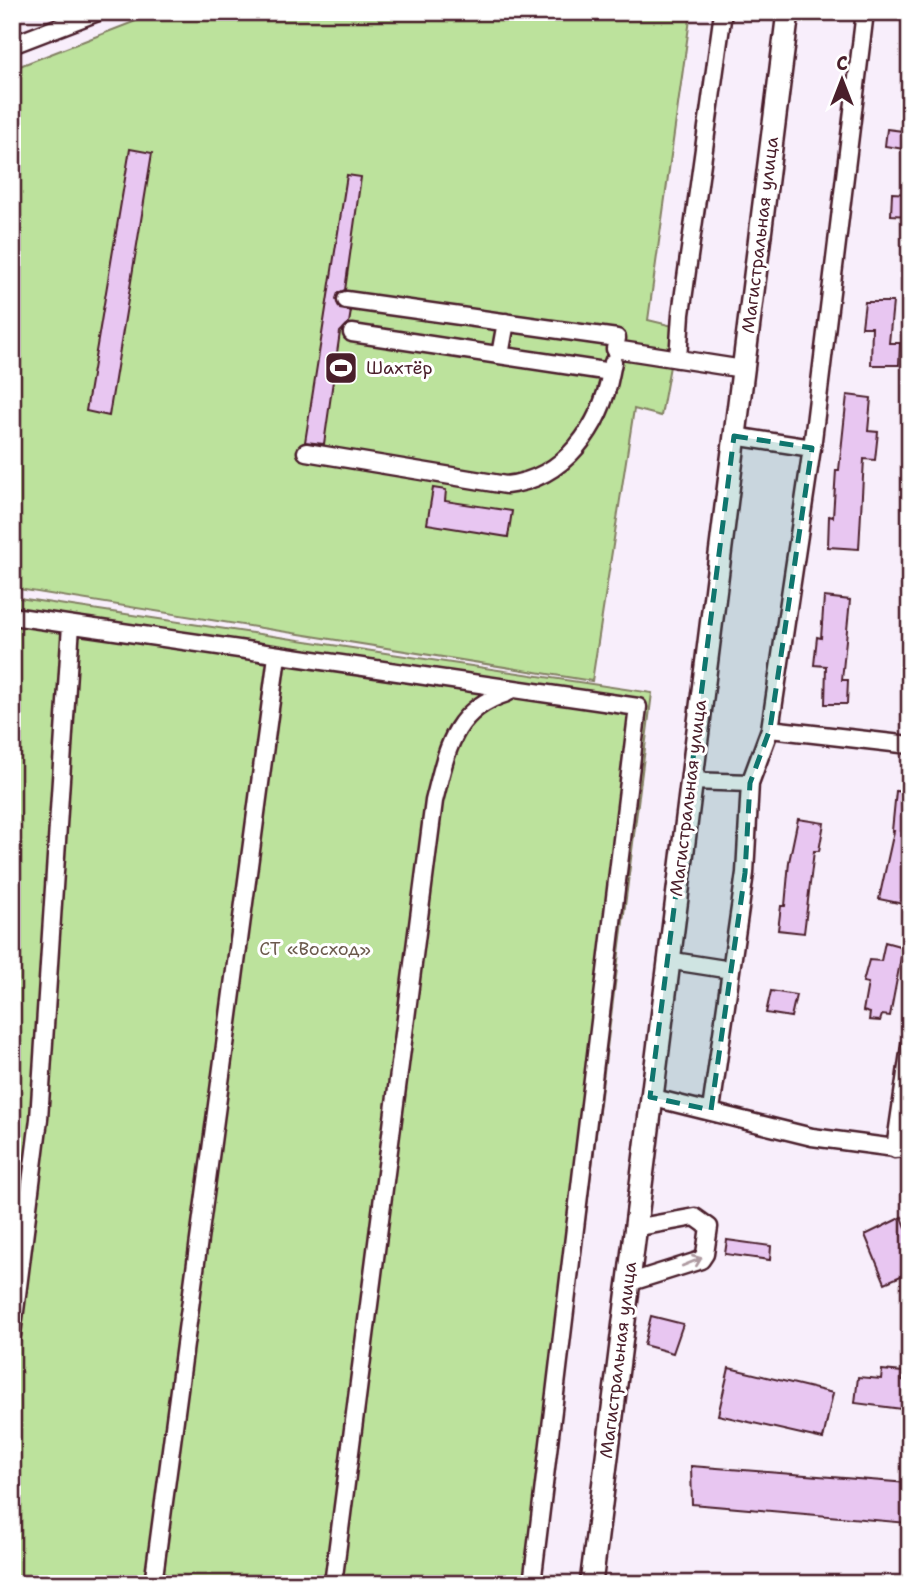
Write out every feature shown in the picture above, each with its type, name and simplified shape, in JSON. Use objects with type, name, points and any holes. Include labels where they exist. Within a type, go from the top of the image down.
[{"type":"main road","name":"Магистральная улица","points":[[591,1584],[667,960],[788,12]]},
{"type":"street","points":[[12,44],[98,12]]},
{"type":"street","points":[[678,359],[681,314],[723,12]]},
{"type":"street","points":[[711,1110],[745,873],[750,783],[770,729],[813,448],[865,12]]},
{"type":"street","points":[[306,452],[506,485],[526,483],[562,460],[587,434],[604,406],[617,338],[346,300]]},
{"type":"street","points":[[500,355],[506,322]]},
{"type":"street","points":[[352,333],[611,372]]},
{"type":"street","points":[[615,349],[743,369]]},
{"type":"street","points":[[734,436],[813,448]]},
{"type":"street","points":[[12,616],[512,691],[638,707],[532,1584]]},
{"type":"street","points":[[12,1335],[39,1119],[71,625]]},
{"type":"street","points":[[153,1584],[277,656]]},
{"type":"street","points":[[333,1584],[434,801],[446,756],[459,724],[473,708],[488,699],[512,691]]},
{"type":"street","points":[[770,729],[910,745]]},
{"type":"street","points":[[690,781],[750,783]]},
{"type":"street","points":[[667,960],[731,970]]},
{"type":"street","points":[[650,1097],[812,1137],[902,1149],[910,1046]]},
{"type":"street","points":[[628,1283],[701,1260],[705,1254],[709,1227],[695,1217],[634,1228]]},
{"type":"highlighted area","points":[[734,436],[812,448],[770,729],[750,783],[745,873],[711,1110],[650,1097]]},
{"type":"green space","name":"Шахтёр","points":[[159,12],[691,12],[648,320],[677,327],[661,416],[634,409],[592,681],[12,588],[12,69]]},
{"type":"green space","name":"СТ «Восход»","points":[[12,597],[652,693],[539,1584],[12,1584]]},
{"type":"building","points":[[887,129],[910,132],[910,150],[885,146]]},
{"type":"building","points":[[130,149],[152,153],[109,416],[86,411]]},
{"type":"building","points":[[347,175],[361,177],[345,290],[338,293],[336,299],[340,309],[351,311],[349,323],[340,332],[324,444],[305,442]]},
{"type":"building","points":[[892,193],[910,194],[910,216],[891,215]]},
{"type":"building","points":[[865,302],[893,302],[889,343],[900,343],[899,365],[871,365],[872,327],[862,327]]},
{"type":"building","points":[[847,395],[871,398],[868,431],[878,432],[875,460],[864,459],[859,549],[828,547],[829,516],[833,517],[836,470],[839,470]]},
{"type":"building","points":[[433,488],[446,490],[445,501],[512,511],[508,537],[427,524]]},
{"type":"building","points":[[824,597],[850,600],[842,680],[848,680],[847,704],[825,704],[826,666],[814,665],[817,637],[821,638]]},
{"type":"building","points":[[896,791],[910,793],[908,905],[879,899],[894,831]]},
{"type":"building","points":[[798,819],[824,823],[819,851],[814,851],[804,933],[778,930],[781,906],[785,906],[789,862]]},
{"type":"building","points":[[885,942],[903,947],[890,1016],[882,1015],[880,1021],[869,1020],[870,1013],[863,1011],[868,983],[863,982],[869,960],[881,961]]},
{"type":"building","points":[[771,991],[796,995],[791,1017],[766,1013]]},
{"type":"building","points":[[902,1217],[910,1238],[910,1272],[885,1283],[865,1235]]},
{"type":"building","points":[[727,1240],[771,1246],[770,1260],[725,1254]]},
{"type":"building","points":[[651,1316],[683,1324],[673,1353],[644,1345]]},
{"type":"building","points":[[729,1368],[833,1393],[823,1439],[718,1415]]},
{"type":"building","points":[[882,1370],[903,1372],[902,1380],[910,1382],[910,1410],[855,1403],[858,1377],[881,1379]]},
{"type":"building","points":[[691,1466],[908,1483],[908,1523],[692,1504]]},
{"type":"place","name":"Шахтёр","points":[[341,368]]}]
